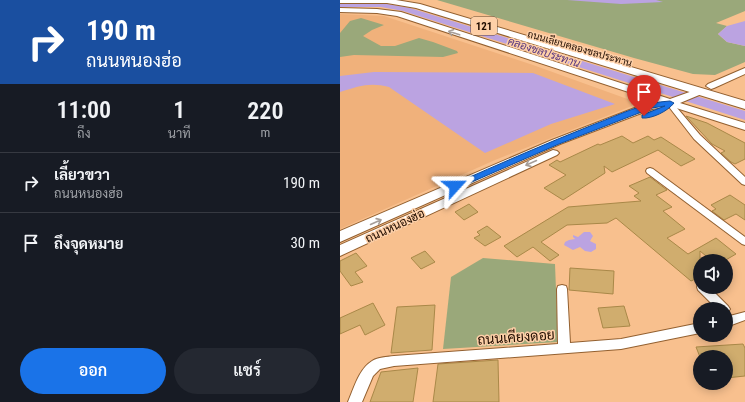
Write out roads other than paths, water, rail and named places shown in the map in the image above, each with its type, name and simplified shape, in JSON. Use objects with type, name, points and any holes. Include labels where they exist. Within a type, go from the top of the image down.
[{"type":"main road","name":"ถนนเลียบคลองชลประทาน","points":[[415,0],[706,89],[745,105]]},
{"type":"main road","name":"ถนนเลียบคลองชลประทาน","points":[[340,1],[387,2],[418,6],[706,89],[745,97]]},
{"type":"street","points":[[340,10],[377,11],[398,14],[745,127]]},
{"type":"street","points":[[670,103],[706,89],[745,71]]},
{"type":"street","points":[[624,88],[640,100],[639,110]]},
{"type":"street","points":[[670,103],[697,136],[745,182]]},
{"type":"street","name":"ถนนหนองฮ่อ","points":[[340,237],[556,142],[639,110],[659,104],[670,103]]},
{"type":"street","name":"ถนนหนองฮ่อ","points":[[340,251],[564,148],[666,108],[670,103]]},
{"type":"street","points":[[650,171],[745,242]]},
{"type":"street","points":[[562,289],[564,349]]},
{"type":"street","points":[[709,294],[717,302]]},
{"type":"street","name":"ถนนเคียงดอย","points":[[355,402],[368,372],[377,364],[394,361],[620,344],[693,329]]},
{"type":"water","points":[[567,0],[656,0],[663,2],[621,4]]},
{"type":"water","name":"คลองชลประทาน","points":[[340,4],[387,4],[410,8],[745,111],[745,120],[403,11],[381,7],[340,7]]},
{"type":"water","points":[[745,21],[745,46],[727,42],[718,34],[727,26]]},
{"type":"water","points":[[374,72],[533,73],[615,104],[551,124],[485,153],[389,87],[364,85],[340,92],[340,76]]},
{"type":"water","points":[[584,232],[590,232],[593,236],[590,241],[596,244],[596,249],[591,252],[585,251],[580,247],[573,250],[564,245],[565,242],[575,239],[573,235],[578,237]]}]
